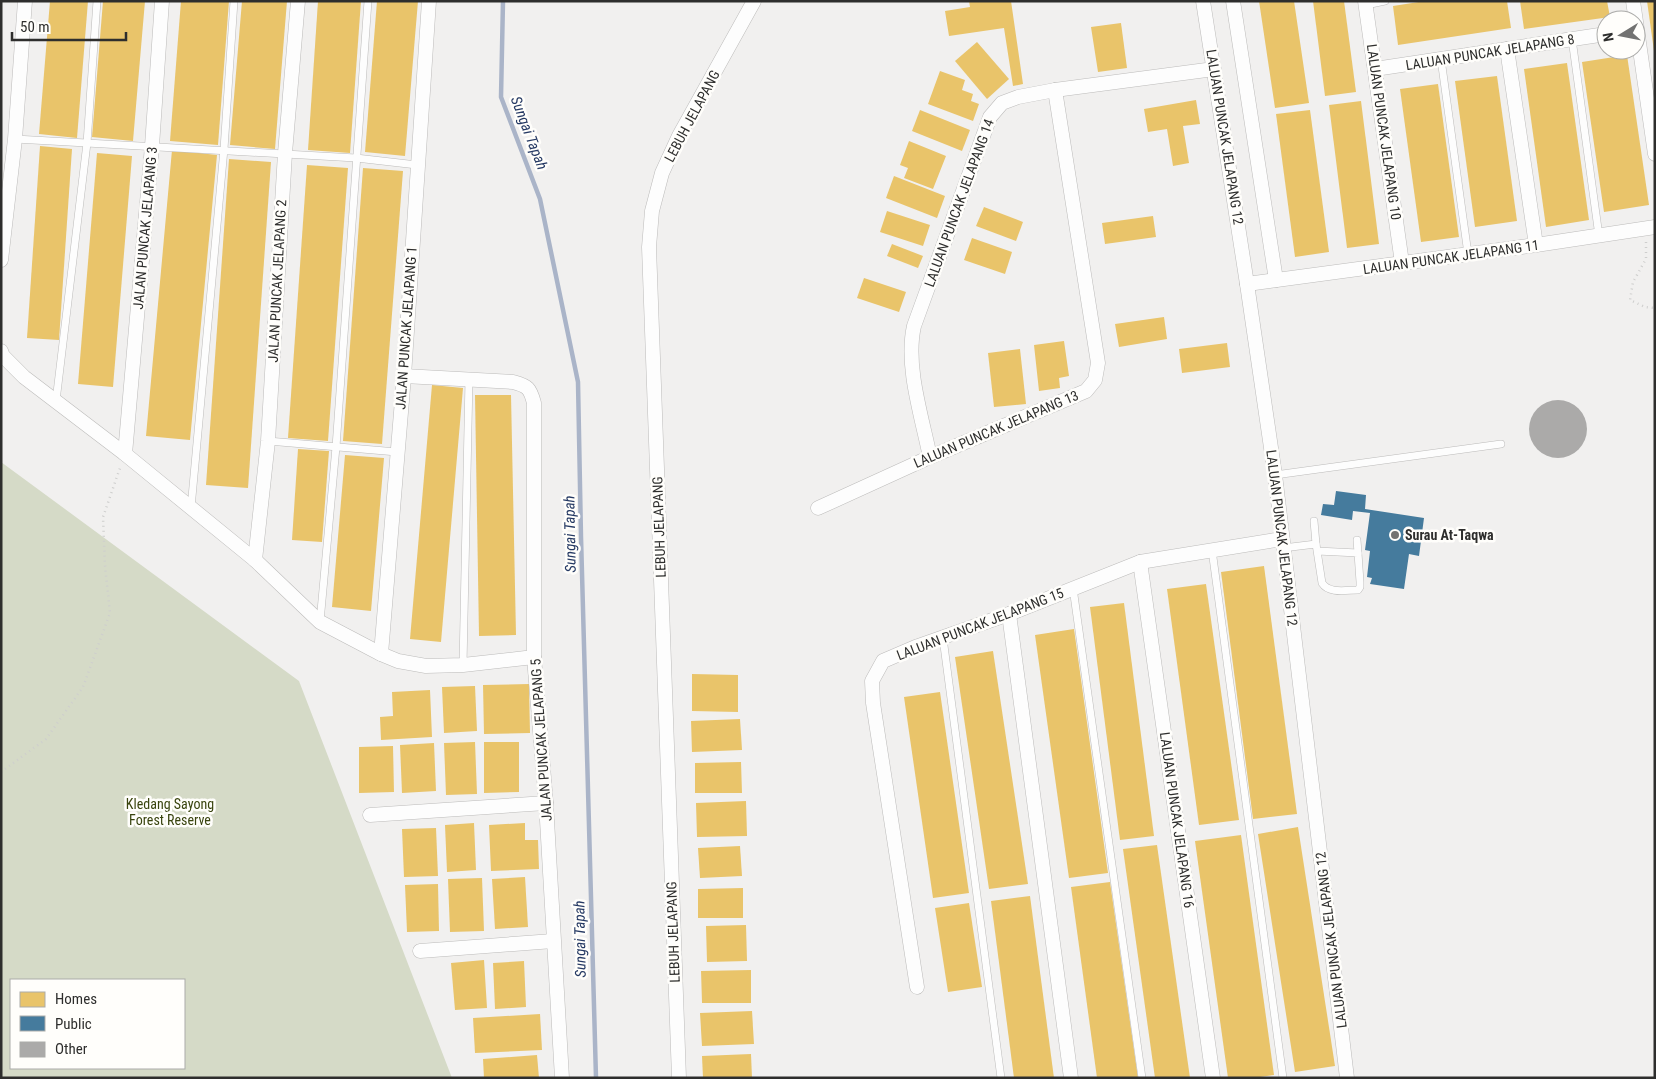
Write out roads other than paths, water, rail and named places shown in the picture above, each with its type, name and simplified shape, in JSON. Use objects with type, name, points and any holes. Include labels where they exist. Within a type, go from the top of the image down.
[{"type":"street","points":[[1,260],[15,139],[25,1]]},
{"type":"street","name":"JALAN PUNCAK JELAPANG 3","points":[[125,454],[152,146],[162,1]]},
{"type":"street","name":"JALAN PUNCAK JELAPANG 2","points":[[255,560],[268,441],[285,153],[298,1]]},
{"type":"street","name":"JALAN PUNCAK JELAPANG 1","points":[[381,654],[404,376],[429,1]]},
{"type":"street","name":"LEBUH JELAPANG","points":[[679,1078],[649,247],[652,211],[662,173],[679,136],[754,1]]},
{"type":"street","name":"LALUAN PUNCAK JELAPANG 12","points":[[1203,1],[1247,284],[1274,475],[1347,1077]]},
{"type":"street","name":"LALUAN PUNCAK JELAPANG 12","points":[[1232,1],[1276,280]]},
{"type":"street","name":"LALUAN PUNCAK JELAPANG 10","points":[[1366,3],[1402,263]]},
{"type":"street","name":"LALUAN PUNCAK JELAPANG 8","points":[[1375,69],[1596,35]]},
{"type":"street","points":[[1507,49],[1536,245]]},
{"type":"street","points":[[1641,60],[1655,154]]},
{"type":"street","name":"LALUAN PUNCAK JELAPANG 14","points":[[930,458],[911,362],[911,340],[914,326],[990,117],[1002,102],[1018,97],[1055,90],[1214,69]]},
{"type":"street","name":"LALUAN PUNCAK JELAPANG 13","points":[[818,508],[1086,391],[1096,380],[1098,363],[1055,90]]},
{"type":"street","name":"LALUAN PUNCAK JELAPANG 11","points":[[1247,284],[1649,228]]},
{"type":"street","points":[[1,350],[3,356],[24,377],[125,454],[255,560],[320,622],[381,654],[398,661],[426,666],[463,666],[534,657]]},
{"type":"street","points":[[404,376],[469,379]]},
{"type":"street","name":"JALAN PUNCAK JELAPANG 5","points":[[469,379],[523,384],[531,390],[534,403],[534,657],[546,803],[562,1078]]},
{"type":"street","name":"LALUAN PUNCAK JELAPANG 15","points":[[917,987],[873,703],[872,681],[883,661],[1140,562],[1212,550],[1283,543]]},
{"type":"street","name":"LALUAN PUNCAK JELAPANG 16","points":[[1140,562],[1213,1078]]},
{"type":"street","points":[[1009,614],[1071,1078]]},
{"type":"street","points":[[370,816],[546,803]]},
{"type":"street","points":[[420,951],[553,941]]},
{"type":"lane","points":[[56,400],[87,143],[97,1]]},
{"type":"lane","points":[[191,508],[224,149],[234,1]]},
{"type":"lane","points":[[320,622],[336,446],[368,1]]},
{"type":"lane","points":[[1366,3],[1385,1]]},
{"type":"lane","points":[[1572,39],[1599,236]]},
{"type":"lane","points":[[1442,59],[1468,254]]},
{"type":"lane","points":[[15,139],[224,149],[356,158],[417,165]]},
{"type":"lane","points":[[463,666],[469,379]]},
{"type":"lane","points":[[268,441],[397,452]]},
{"type":"lane","points":[[1274,475],[1501,444]]},
{"type":"lane","points":[[1314,521],[1316,548],[1324,587],[1333,590],[1358,590],[1360,587],[1358,540]]},
{"type":"lane","points":[[1283,543],[1358,553]]},
{"type":"lane","points":[[1212,550],[1284,1078]]},
{"type":"lane","points":[[1073,588],[1142,1078]]},
{"type":"lane","points":[[943,638],[1001,1078]]},
{"type":"waterway","name":"Sungai Tapah","points":[[503,1],[501,97],[540,199],[578,382],[596,1078]]},
{"type":"place","name":"Surau At-Taqwa","points":[[1395,535]]},
{"type":"park label","name":"Kledang Sayong Forest Reserve","points":[[170,812]]}]
